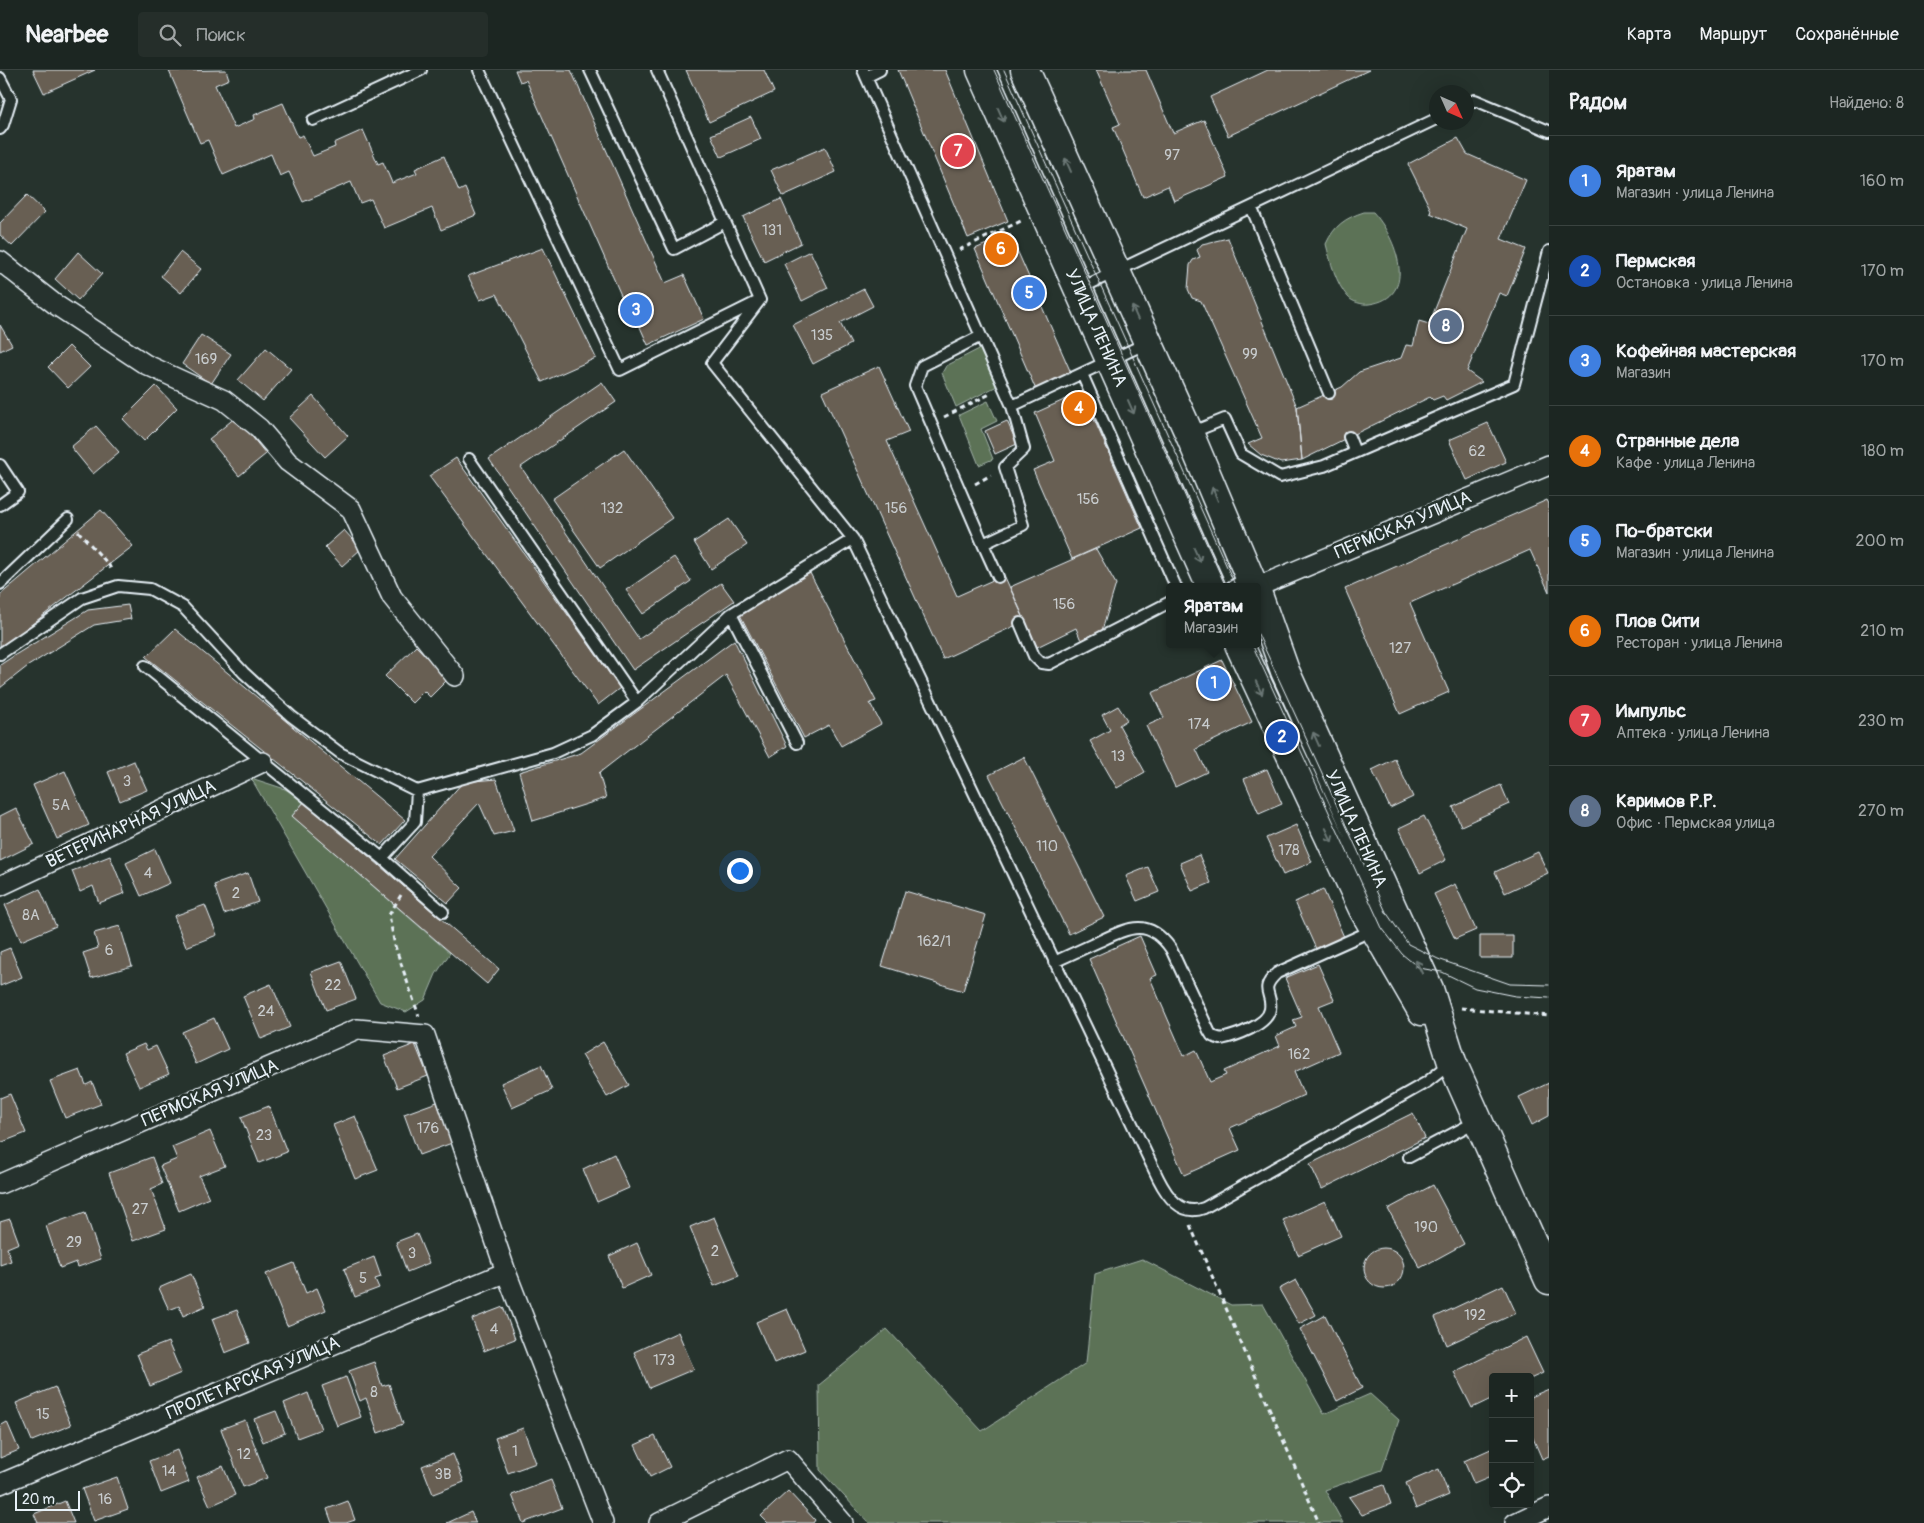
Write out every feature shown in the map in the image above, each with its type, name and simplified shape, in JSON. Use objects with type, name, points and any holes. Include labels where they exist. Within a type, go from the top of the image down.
[{"type":"street","name":"УЛИЦА ЛЕНИНА","points":[[981,70],[1210,583]]},
{"type":"street","name":"УЛИЦА ЛЕНИНА","points":[[1026,70],[1189,433],[1249,583]]},
{"type":"street","points":[[0,261],[56,305],[145,364],[224,400],[259,428],[288,462],[351,509],[392,597],[455,676]]},
{"type":"street","name":"ПЕРМСКАЯ УЛИЦА","points":[[1257,583],[1548,466]]},
{"type":"street","name":"УЛИЦА ЛЕНИНА","points":[[1261,613],[1285,671],[1429,989],[1452,1062]]},
{"type":"street","name":"УЛИЦА ЛЕНИНА","points":[[1240,648],[1374,929],[1452,1062],[1549,1280]]},
{"type":"street","name":"ВЕТЕРИНАРНАЯ УЛИЦА","points":[[0,886],[263,762]]},
{"type":"street","name":"ПЕРМСКАЯ УЛИЦА","points":[[0,1184],[357,1029],[425,1036]]},
{"type":"street","points":[[425,1036],[506,1272],[603,1523]]},
{"type":"street","name":"ПРОЛЕТАРСКАЯ УЛИЦА","points":[[0,1484],[506,1272]]},
{"type":"street","points":[[659,1523],[788,1459],[843,1523]]},
{"type":"street","points":[[1515,1523],[1549,1508]]},
{"type":"lane","points":[[313,120],[421,70]]},
{"type":"lane","points":[[478,70],[620,370],[760,300]]},
{"type":"lane","points":[[590,70],[674,249],[725,222]]},
{"type":"lane","points":[[656,70],[760,300]]},
{"type":"lane","points":[[880,70],[864,73],[1004,387],[1012,406],[1024,448],[1005,467],[1023,525],[983,544]]},
{"type":"lane","points":[[0,78],[11,99],[0,129]]},
{"type":"lane","points":[[1474,101],[1549,131]]},
{"type":"lane","points":[[1079,290],[1116,270],[1252,209],[1429,122]]},
{"type":"lane","points":[[1252,209],[1329,393]]},
{"type":"lane","points":[[1189,433],[1225,419],[1241,454],[1280,477],[1324,466],[1514,384],[1549,250]]},
{"type":"lane","points":[[760,300],[712,363],[853,539],[1163,1189],[1184,1209],[1191,1211],[1204,1208],[1427,1082],[1452,1062]]},
{"type":"lane","points":[[981,336],[922,366],[915,386],[998,577]]},
{"type":"lane","points":[[1012,406],[1148,343]]},
{"type":"lane","points":[[1082,374],[1174,583]]},
{"type":"lane","points":[[1349,437],[1355,452]]},
{"type":"lane","points":[[469,459],[636,702]]},
{"type":"lane","points":[[0,465],[18,492],[0,505]]},
{"type":"lane","points":[[0,584],[68,519]]},
{"type":"lane","points":[[0,654],[82,598],[118,586],[150,588],[183,607],[244,673],[291,716],[340,753],[417,791],[553,753],[592,735],[636,702],[731,614],[853,539]]},
{"type":"lane","points":[[1020,623],[1034,656],[1041,664],[1049,664],[1166,604]]},
{"type":"lane","points":[[731,614],[796,743]]},
{"type":"lane","points":[[144,666],[382,858],[443,912]]},
{"type":"lane","points":[[382,858],[415,822],[417,791]]},
{"type":"lane","points":[[1054,962],[1128,928],[1143,928],[1153,931],[1171,949],[1208,1031],[1212,1036],[1221,1039],[1265,1018],[1270,1009],[1267,988],[1269,982],[1277,973],[1374,929]]},
{"type":"lane","points":[[1409,1157],[1478,1120]]},
{"type":"path","points":[[945,256],[1028,217]]},
{"type":"path","points":[[931,424],[1004,387]]},
{"type":"path","points":[[960,492],[1005,467]]},
{"type":"path","points":[[68,519],[108,565],[118,586]]},
{"type":"path","points":[[410,882],[389,915],[395,946],[425,1036]]},
{"type":"path","points":[[1458,1002],[1462,1010],[1549,1016]]},
{"type":"path","points":[[1184,1209],[1319,1523]]},
{"type":"green space","points":[[1364,212],[1373,212],[1382,223],[1389,236],[1399,265],[1399,279],[1394,291],[1385,299],[1369,304],[1358,303],[1344,292],[1334,272],[1326,244],[1333,232],[1341,224],[1351,217]]},
{"type":"green space","points":[[983,347],[999,385],[956,407],[942,373],[946,366]]},
{"type":"green space","points":[[988,401],[997,421],[981,429],[993,459],[979,465],[959,415]]},
{"type":"green space","points":[[251,778],[285,789],[305,801],[292,816],[450,953],[436,974],[425,1000],[406,1012],[380,1002]]},
{"type":"green space","points":[[1142,1259],[1231,1305],[1263,1304],[1324,1414],[1370,1394],[1399,1420],[1382,1470],[1325,1490],[1343,1523],[869,1523],[820,1470],[819,1385],[887,1329],[982,1431],[1086,1363],[1095,1274]]},
{"type":"building","points":[[33,70],[95,70],[44,93]]},
{"type":"building","points":[[226,70],[229,79],[215,85],[234,128],[255,119],[254,115],[283,103],[298,137],[303,135],[313,156],[335,147],[334,143],[363,130],[378,164],[383,162],[392,183],[417,173],[415,169],[444,156],[459,191],[465,188],[476,215],[441,230],[432,208],[384,228],[371,199],[360,203],[351,182],[303,202],[289,172],[280,176],[271,154],[223,175],[208,140],[200,143],[169,71]]},
{"type":"building","points":[[515,70],[571,70],[665,283],[684,275],[704,319],[648,345],[628,300],[624,302],[526,80],[520,82]]},
{"type":"building","points":[[686,70],[764,70],[774,92],[709,122]]},
{"type":"building","points":[[898,70],[945,70],[1008,221],[968,238]]},
{"type":"building","points":[[1096,70],[1146,70],[1173,133],[1204,120],[1228,177],[1174,201],[1168,186],[1143,197],[1113,127],[1120,124]]},
{"type":"building","points":[[1268,70],[1369,70],[1228,136],[1210,97]]},
{"type":"building","points":[[751,117],[761,139],[721,157],[711,135]]},
{"type":"building","points":[[1458,138],[1467,154],[1526,180],[1501,239],[1526,249],[1507,296],[1499,293],[1467,371],[1482,382],[1446,400],[1443,396],[1433,400],[1430,397],[1302,460],[1297,407],[1342,387],[1359,372],[1401,358],[1406,345],[1413,346],[1419,321],[1429,324],[1467,229],[1430,213],[1431,210],[1408,164]]},
{"type":"building","points":[[825,147],[836,172],[783,196],[771,170]]},
{"type":"building","points":[[27,195],[45,212],[12,246],[0,235],[0,223]]},
{"type":"building","points":[[781,199],[801,243],[764,261],[743,217]]},
{"type":"building","points":[[1010,234],[1072,375],[1036,390],[975,249]]},
{"type":"building","points":[[1228,238],[1297,407],[1302,460],[1281,463],[1261,455],[1248,444],[1262,438],[1201,301],[1192,298],[1188,289],[1190,265],[1193,260],[1200,257],[1197,250],[1202,244]]},
{"type":"building","points":[[543,248],[596,358],[542,382],[497,294],[480,300],[468,276]]},
{"type":"building","points":[[810,251],[828,288],[802,301],[784,264]]},
{"type":"building","points":[[78,252],[102,274],[78,300],[55,279]]},
{"type":"building","points":[[180,252],[201,269],[181,293],[161,276]]},
{"type":"building","points":[[864,289],[873,306],[840,323],[851,344],[813,364],[793,325]]},
{"type":"building","points":[[0,325],[12,345],[0,351]]},
{"type":"building","points":[[201,335],[231,354],[211,384],[182,364]]},
{"type":"building","points":[[69,346],[90,367],[68,388],[48,367]]},
{"type":"building","points":[[266,348],[291,369],[263,401],[238,380]]},
{"type":"building","points":[[879,366],[909,432],[887,441],[957,596],[1004,575],[1025,621],[943,659],[822,392]]},
{"type":"building","points":[[602,382],[616,402],[521,467],[639,639],[721,583],[734,601],[633,670],[489,459]]},
{"type":"building","points":[[156,386],[177,408],[144,441],[123,419]]},
{"type":"building","points":[[1082,392],[1142,528],[1072,559],[1033,470],[1055,461],[1035,413]]},
{"type":"building","points":[[313,396],[348,436],[325,457],[289,418]]},
{"type":"building","points":[[236,417],[266,454],[239,476],[209,439]]},
{"type":"building","points":[[1007,421],[1017,444],[995,454],[985,431]]},
{"type":"building","points":[[1488,423],[1506,462],[1467,480],[1449,440]]},
{"type":"building","points":[[96,426],[119,452],[93,474],[71,447]]},
{"type":"building","points":[[624,449],[672,518],[600,568],[552,499]]},
{"type":"building","points":[[456,458],[620,688],[598,705],[429,476]]},
{"type":"building","points":[[1547,500],[1549,504],[1549,592],[1530,550],[1410,603],[1449,692],[1400,714],[1345,589]]},
{"type":"building","points":[[101,510],[133,546],[0,649],[0,595]]},
{"type":"building","points":[[729,519],[747,545],[711,569],[694,542]]},
{"type":"building","points":[[344,530],[361,549],[342,566],[325,547]]},
{"type":"building","points":[[1096,549],[1116,584],[1101,634],[1082,643],[1076,628],[1037,647],[1010,587]]},
{"type":"building","points":[[674,557],[691,581],[643,614],[626,590]]},
{"type":"building","points":[[810,573],[876,701],[870,703],[881,724],[841,746],[829,725],[804,738],[738,611]]},
{"type":"building","points":[[128,605],[131,619],[94,625],[28,666],[0,688],[0,665],[15,655],[88,610]]},
{"type":"building","points":[[175,629],[405,820],[382,845],[146,657]]},
{"type":"building","points":[[734,640],[787,746],[770,757],[726,675],[599,773],[606,798],[533,821],[519,772],[581,753]]},
{"type":"building","points":[[416,646],[448,679],[430,697],[424,691],[412,703],[385,676]]},
{"type":"building","points":[[1222,660],[1252,722],[1196,749],[1207,772],[1175,787],[1146,726],[1164,718],[1152,693]]},
{"type":"building","points":[[1118,706],[1127,720],[1119,725],[1145,772],[1117,788],[1090,741],[1110,730],[1102,715]]},
{"type":"building","points":[[1024,757],[1104,917],[1069,934],[989,775]]},
{"type":"building","points":[[1395,759],[1413,797],[1390,808],[1372,770]]},
{"type":"building","points":[[134,761],[147,790],[120,801],[108,772]]},
{"type":"building","points":[[1267,769],[1282,804],[1259,814],[1244,779]]},
{"type":"building","points":[[65,771],[89,825],[57,839],[33,785]]},
{"type":"building","points":[[496,779],[514,831],[494,836],[479,803],[429,856],[462,888],[448,903],[395,859],[463,782]]},
{"type":"building","points":[[1501,785],[1509,804],[1461,826],[1453,807]]},
{"type":"building","points":[[305,801],[499,969],[487,984],[292,816]]},
{"type":"building","points":[[16,808],[34,844],[0,861],[0,816]]},
{"type":"building","points":[[1424,816],[1446,860],[1420,873],[1399,828]]},
{"type":"building","points":[[1296,825],[1312,862],[1283,875],[1266,838]]},
{"type":"building","points":[[155,849],[170,883],[141,896],[126,863]]},
{"type":"building","points":[[1538,852],[1548,873],[1505,893],[1495,872]]},
{"type":"building","points":[[1199,855],[1211,883],[1192,891],[1180,863]]},
{"type":"building","points":[[110,856],[125,893],[99,903],[93,886],[80,892],[72,871]]},
{"type":"building","points":[[1148,867],[1159,892],[1137,901],[1126,876]]},
{"type":"building","points":[[248,873],[258,902],[224,914],[214,885]]},
{"type":"building","points":[[1455,884],[1476,930],[1455,939],[1434,894]]},
{"type":"building","points":[[40,889],[56,926],[21,941],[5,905]]},
{"type":"building","points":[[1323,889],[1344,937],[1316,949],[1295,902]]},
{"type":"building","points":[[905,891],[986,915],[963,991],[882,966]]},
{"type":"building","points":[[205,905],[217,935],[186,947],[174,916]]},
{"type":"building","points":[[120,926],[132,966],[91,978],[83,953],[98,948],[94,933]]},
{"type":"building","points":[[1140,936],[1157,975],[1150,978],[1184,1056],[1196,1050],[1210,1082],[1226,1075],[1224,1071],[1280,1046],[1276,1036],[1296,1027],[1293,1020],[1302,1017],[1285,978],[1318,964],[1334,1000],[1319,1006],[1339,1052],[1294,1072],[1304,1095],[1230,1128],[1240,1150],[1184,1175],[1089,959]]},
{"type":"building","points":[[1480,936],[1513,936],[1513,958],[1480,958]]},
{"type":"building","points":[[10,948],[22,977],[0,986],[0,952]]},
{"type":"building","points":[[341,961],[356,999],[326,1010],[311,972]]},
{"type":"building","points":[[271,984],[290,1027],[261,1039],[243,996]]},
{"type":"building","points":[[214,1018],[228,1049],[196,1064],[182,1032]]},
{"type":"building","points":[[603,1042],[629,1085],[607,1097],[582,1055]]},
{"type":"building","points":[[144,1044],[147,1050],[156,1046],[169,1074],[139,1087],[123,1053]]},
{"type":"building","points":[[415,1044],[428,1076],[397,1088],[384,1056]]},
{"type":"building","points":[[541,1065],[552,1090],[512,1108],[501,1083]]},
{"type":"building","points":[[80,1070],[86,1085],[92,1082],[101,1104],[65,1118],[50,1081]]},
{"type":"building","points":[[1549,1083],[1549,1116],[1532,1125],[1519,1097]]},
{"type":"building","points":[[10,1094],[26,1133],[0,1143],[0,1098]]},
{"type":"building","points":[[437,1102],[452,1143],[419,1155],[404,1114]]},
{"type":"building","points":[[269,1106],[287,1152],[259,1163],[241,1117]]},
{"type":"building","points":[[1413,1113],[1425,1138],[1322,1189],[1310,1164]]},
{"type":"building","points":[[355,1116],[378,1170],[355,1179],[333,1125]]},
{"type":"building","points":[[210,1131],[225,1166],[199,1176],[209,1198],[179,1211],[160,1166],[177,1159],[172,1147]]},
{"type":"building","points":[[614,1154],[629,1188],[597,1202],[583,1169]]},
{"type":"building","points":[[152,1157],[162,1184],[151,1189],[166,1229],[133,1241],[109,1173]]},
{"type":"building","points":[[1433,1185],[1464,1244],[1420,1268],[1388,1209]]},
{"type":"building","points":[[1325,1201],[1341,1236],[1298,1255],[1283,1220]]},
{"type":"building","points":[[85,1212],[101,1259],[78,1267],[76,1262],[60,1268],[46,1226]]},
{"type":"building","points":[[714,1217],[739,1276],[714,1286],[690,1227]]},
{"type":"building","points":[[10,1219],[19,1243],[7,1248],[11,1261],[0,1265],[0,1222]]},
{"type":"building","points":[[417,1234],[429,1263],[407,1272],[396,1242]]},
{"type":"building","points":[[637,1243],[651,1275],[622,1288],[609,1256]]},
{"type":"building","points":[[1388,1248],[1395,1251],[1401,1257],[1404,1268],[1403,1276],[1395,1285],[1388,1288],[1380,1288],[1373,1285],[1365,1276],[1364,1264],[1367,1257],[1376,1249]]},
{"type":"building","points":[[374,1257],[381,1277],[375,1279],[379,1288],[355,1297],[344,1269]]},
{"type":"building","points":[[294,1263],[306,1293],[317,1288],[326,1310],[287,1326],[266,1274]]},
{"type":"building","points":[[191,1274],[205,1306],[183,1316],[179,1306],[169,1310],[159,1288]]},
{"type":"building","points":[[1296,1280],[1316,1315],[1299,1324],[1279,1289]]},
{"type":"building","points":[[1503,1285],[1516,1313],[1447,1345],[1435,1317]]},
{"type":"building","points":[[503,1307],[515,1339],[484,1351],[472,1319]]},
{"type":"building","points":[[787,1309],[805,1350],[774,1363],[756,1322]]},
{"type":"building","points":[[237,1310],[250,1343],[225,1353],[212,1319]]},
{"type":"building","points":[[1325,1315],[1362,1388],[1337,1401],[1300,1329]]},
{"type":"building","points":[[678,1332],[694,1369],[649,1388],[634,1352]]},
{"type":"building","points":[[1526,1337],[1543,1373],[1534,1377],[1534,1373],[1489,1373],[1489,1400],[1472,1408],[1454,1372]]},
{"type":"building","points":[[168,1342],[181,1373],[150,1386],[137,1354]]},
{"type":"building","points":[[374,1362],[382,1386],[389,1384],[403,1424],[378,1433],[366,1398],[360,1401],[349,1371]]},
{"type":"building","points":[[346,1377],[361,1417],[337,1426],[322,1386]]},
{"type":"building","points":[[55,1387],[71,1425],[32,1441],[16,1403]]},
{"type":"building","points":[[1549,1389],[1549,1456],[1542,1459],[1534,1440],[1534,1395]]},
{"type":"building","points":[[308,1393],[321,1429],[297,1438],[284,1403]]},
{"type":"building","points":[[276,1411],[285,1433],[263,1442],[254,1419]]},
{"type":"building","points":[[245,1420],[267,1478],[243,1487],[221,1429]]},
{"type":"building","points":[[7,1422],[19,1450],[0,1458],[0,1426]]},
{"type":"building","points":[[523,1428],[536,1463],[508,1473],[495,1438]]},
{"type":"building","points":[[655,1436],[670,1467],[650,1477],[635,1445]]},
{"type":"building","points":[[177,1450],[189,1482],[161,1493],[149,1461]]},
{"type":"building","points":[[1489,1450],[1489,1478],[1474,1484],[1464,1461]]},
{"type":"building","points":[[453,1454],[464,1482],[433,1494],[422,1466]]},
{"type":"building","points":[[223,1466],[235,1495],[210,1506],[197,1477]]},
{"type":"building","points":[[1439,1469],[1449,1495],[1416,1509],[1406,1483]]},
{"type":"building","points":[[117,1477],[128,1509],[94,1521],[82,1489]]},
{"type":"building","points":[[551,1480],[562,1508],[523,1523],[512,1495]]},
{"type":"building","points":[[1384,1485],[1391,1504],[1362,1515],[1349,1497]]},
{"type":"building","points":[[788,1491],[815,1520],[813,1523],[768,1523],[761,1516]]},
{"type":"building","points":[[65,1501],[74,1523],[38,1523],[34,1514]]},
{"type":"building","points":[[348,1501],[355,1520],[346,1523],[332,1523],[327,1509]]},
{"type":"building","points":[[471,1512],[476,1523],[447,1523]]},
{"type":"tram line","points":[[994,70],[1224,583]]},
{"type":"tram line","points":[[1004,70],[1234,583]]},
{"type":"tram line","points":[[1261,641],[1386,912],[1408,944],[1438,959],[1510,984],[1549,985]]},
{"type":"tram line","points":[[1254,648],[1382,928],[1402,954],[1419,968],[1442,972],[1475,988],[1515,996],[1549,998]]},
{"type":"place","name":"Импульс","points":[[958,151]]},
{"type":"place","name":"Плов Сити","points":[[1001,249]]},
{"type":"place","name":"По-братски","points":[[1029,293]]},
{"type":"place","name":"Кофейная мастерская","points":[[636,310]]},
{"type":"place","name":"Каримов Р.Р.","points":[[1446,326]]},
{"type":"place","name":"Странные дела","points":[[1079,408]]},
{"type":"place","name":"Яратам","points":[[1214,683]]},
{"type":"place","name":"Пермская","points":[[1282,737]]}]
